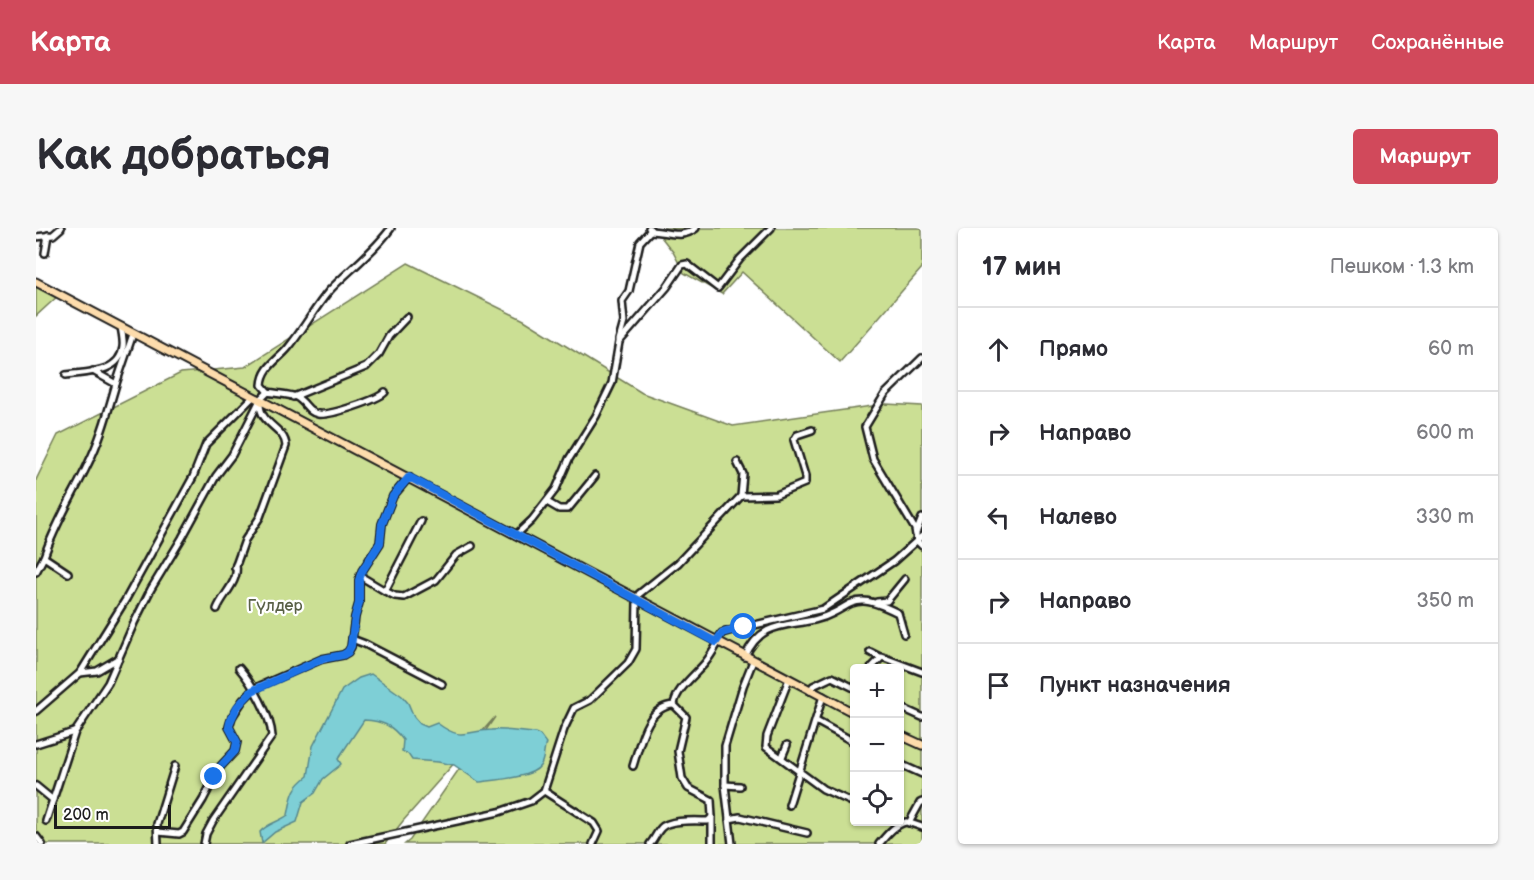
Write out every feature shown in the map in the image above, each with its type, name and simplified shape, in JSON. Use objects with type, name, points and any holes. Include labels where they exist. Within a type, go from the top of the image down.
[{"type":"main road","points":[[37,284],[320,433],[409,477],[637,600],[850,710]]},
{"type":"main road","points":[[904,737],[922,745]]},
{"type":"street","points":[[36,237],[53,235],[62,228]]},
{"type":"street","points":[[268,392],[262,385],[268,367],[288,348],[331,289],[371,252],[391,228]]},
{"type":"street","points":[[516,535],[532,520],[556,489],[569,459],[596,416],[612,382],[624,322],[622,301],[629,291],[640,242],[649,230],[680,235],[696,228]]},
{"type":"street","points":[[619,342],[667,287],[682,265],[687,264],[718,288],[740,259],[771,228]]},
{"type":"street","points":[[45,254],[48,235]]},
{"type":"street","points":[[293,397],[366,367],[379,354],[389,336],[407,317]]},
{"type":"street","points":[[66,375],[101,372],[108,367],[120,355],[123,347],[121,327]]},
{"type":"street","points":[[36,572],[106,421],[133,334]]},
{"type":"street","points":[[919,535],[873,459],[865,427],[877,403],[922,358]]},
{"type":"street","points":[[93,371],[116,384]]},
{"type":"street","points":[[36,711],[80,673],[126,599],[192,477],[206,444],[256,398],[268,392],[293,397],[301,400],[308,411],[327,415],[385,392]]},
{"type":"street","points":[[217,609],[235,579],[236,567],[245,540],[260,518],[286,446],[284,437],[270,426],[263,415],[256,398]]},
{"type":"street","points":[[46,821],[75,732],[115,671],[119,657],[151,589],[216,476],[232,455],[256,398]]},
{"type":"street","points":[[741,496],[776,495],[805,483],[794,440],[797,435],[812,430]]},
{"type":"street","points":[[350,844],[499,812],[531,801],[544,791],[564,729],[574,708],[590,700],[628,663],[636,649],[637,600],[642,591],[678,563],[741,496],[743,474],[737,462]]},
{"type":"street","points":[[547,502],[559,509],[568,508],[595,476]]},
{"type":"street","points":[[158,832],[179,834],[183,832],[204,800],[208,787],[220,767],[235,751],[237,742],[229,727],[230,722],[237,707],[254,689],[322,659],[343,655],[351,646],[359,603],[360,576],[366,562],[380,543],[382,524],[393,496],[409,477]]},
{"type":"street","points":[[674,705],[675,699],[686,683],[707,661],[722,633],[824,609],[894,561],[917,541],[922,518]]},
{"type":"street","points":[[385,591],[421,521]]},
{"type":"street","points":[[917,541],[922,546]]},
{"type":"street","points":[[360,576],[395,596],[404,597],[432,582],[456,555],[472,546]]},
{"type":"street","points":[[44,557],[68,573]]},
{"type":"street","points":[[873,603],[887,601],[905,579]]},
{"type":"street","points":[[745,657],[755,639],[767,630],[833,614],[852,602],[865,601],[900,611],[904,634]]},
{"type":"street","points":[[352,639],[442,684]]},
{"type":"street","points":[[870,652],[922,672]]},
{"type":"street","points":[[80,673],[97,671],[119,657]]},
{"type":"street","points":[[875,664],[880,657]]},
{"type":"street","points":[[732,844],[725,785],[726,741],[753,661]]},
{"type":"street","points":[[204,844],[213,821],[272,736],[254,689],[239,668]]},
{"type":"street","points":[[810,691],[813,686],[828,678],[835,678],[850,686]]},
{"type":"street","points":[[789,679],[767,736],[766,747],[823,789],[850,801]]},
{"type":"street","points":[[789,805],[823,696]]},
{"type":"street","points":[[633,766],[650,718],[663,706],[674,705]]},
{"type":"street","points":[[674,705],[686,717],[678,751],[682,778],[688,788],[711,800],[712,844]]},
{"type":"street","points":[[904,709],[922,717]]},
{"type":"street","points":[[816,721],[850,739]]},
{"type":"street","points":[[36,744],[75,732]]},
{"type":"street","points":[[782,757],[787,745]]},
{"type":"street","points":[[158,844],[159,818],[175,766]]},
{"type":"street","points":[[904,766],[922,774]]},
{"type":"street","points":[[725,785],[740,786]]},
{"type":"street","points":[[36,786],[53,800]]},
{"type":"street","points":[[544,791],[594,823],[599,831],[593,844]]},
{"type":"street","points":[[879,844],[922,802]]},
{"type":"street","points":[[712,809],[728,808]]},
{"type":"street","points":[[650,844],[660,829],[667,824],[708,821],[712,817]]},
{"type":"street","points":[[729,819],[740,817],[807,833]]},
{"type":"street","points":[[905,821],[922,827]]},
{"type":"street","points":[[36,836],[42,844]]},
{"type":"green space","points":[[654,228],[922,228],[922,268],[840,362],[742,272],[722,294],[684,273],[673,252]]},
{"type":"green space","name":"Гүлдер","points":[[408,263],[524,320],[642,393],[733,426],[886,404],[922,406],[922,844],[405,844],[495,717],[385,844],[36,844],[36,480],[58,435],[181,373],[245,367]]},
{"type":"green space","points":[[36,282],[59,295],[36,316]]},
{"type":"water","points":[[371,674],[402,696],[414,717],[420,724],[427,727],[437,723],[458,734],[496,730],[540,735],[546,743],[542,763],[536,770],[521,776],[479,782],[454,765],[412,760],[402,751],[403,740],[391,727],[376,721],[364,720],[338,759],[341,764],[323,779],[315,793],[303,802],[297,822],[275,832],[262,843],[260,832],[288,815],[295,789],[308,776],[313,746],[342,690],[359,678]]},
{"type":"route","points":[[214,777],[237,747],[237,742],[229,727],[230,722],[237,707],[254,689],[322,659],[348,652],[359,603],[359,580],[362,571],[380,543],[382,524],[393,496],[409,477],[716,642],[722,633],[744,627]]}]
